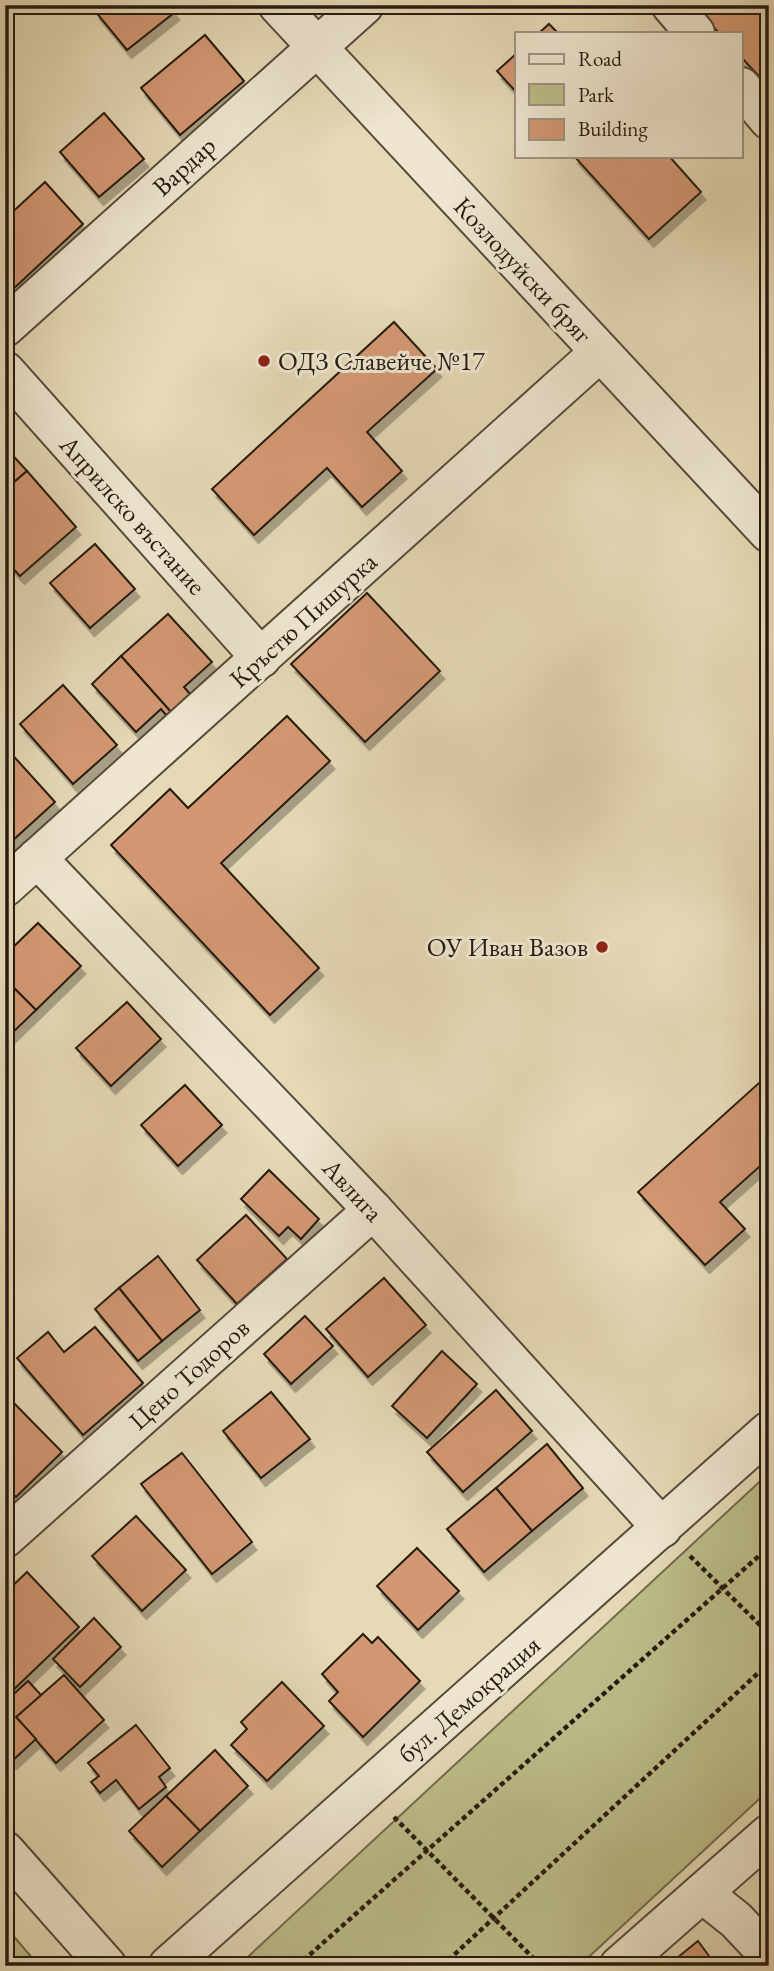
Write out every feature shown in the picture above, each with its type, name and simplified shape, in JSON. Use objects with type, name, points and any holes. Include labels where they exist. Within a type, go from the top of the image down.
[{"type":"street","name":"Козлодуйски бряг","points":[[278,5],[315,48],[769,533]]},
{"type":"street","name":"Вардар","points":[[5,327],[364,5]]},
{"type":"street","points":[[671,5],[694,32]]},
{"type":"street","points":[[742,88],[769,120]]},
{"type":"street","name":"Кръстю Пишурка","points":[[5,887],[600,352]]},
{"type":"street","name":"Априлско въстание","points":[[5,371],[261,658]]},
{"type":"street","name":"Авлига","points":[[37,858],[373,1210],[662,1528]]},
{"type":"street","name":"Цено Тодоров","points":[[5,1538],[373,1210]]},
{"type":"street","name":"бул. Демокрация","points":[[168,1966],[769,1431]]},
{"type":"street","points":[[619,1966],[769,1834]]},
{"type":"street","points":[[5,1851],[107,1966]]},
{"type":"street","points":[[702,1893],[736,1920],[769,1955]]},
{"type":"path","points":[[662,1528],[769,1634]]},
{"type":"path","points":[[297,1966],[769,1547]]},
{"type":"path","points":[[442,1966],[769,1663]]},
{"type":"path","points":[[367,1789],[541,1966]]},
{"type":"green space","points":[[769,1473],[769,1790],[579,1966],[238,1966]]},
{"type":"green space","points":[[5,1926],[39,1966],[5,1966]]},
{"type":"building","points":[[102,5],[169,5],[175,12],[127,50],[95,11]]},
{"type":"building","points":[[693,5],[769,5],[769,87],[742,58],[742,32],[718,32]]},
{"type":"building","points":[[549,24],[557,32],[540,32]]},
{"type":"building","points":[[205,35],[244,81],[180,135],[141,88]]},
{"type":"building","points":[[515,55],[515,91],[497,71]]},
{"type":"building","points":[[104,113],[144,159],[99,197],[60,152]]},
{"type":"building","points":[[576,158],[671,158],[701,192],[649,239]]},
{"type":"building","points":[[45,182],[83,224],[11,291],[5,284],[5,219]]},
{"type":"building","points":[[394,322],[437,369],[367,432],[402,471],[362,507],[327,468],[254,535],[212,489]]},
{"type":"building","points":[[5,447],[27,471],[5,490]]},
{"type":"building","points":[[27,471],[76,527],[20,576],[5,560],[5,490]]},
{"type":"building","points":[[95,544],[135,589],[90,628],[50,583]]},
{"type":"building","points":[[367,593],[440,671],[365,742],[291,664]]},
{"type":"building","points":[[168,614],[212,662],[184,687],[190,694],[171,712],[121,656]]},
{"type":"building","points":[[121,656],[171,712],[166,715],[161,709],[136,732],[92,684]]},
{"type":"building","points":[[63,685],[117,745],[73,784],[20,724]]},
{"type":"building","points":[[287,716],[330,761],[221,863],[319,968],[270,1015],[111,845],[170,789],[188,808]]},
{"type":"building","points":[[8,750],[55,802],[11,842],[5,835],[5,753]]},
{"type":"building","points":[[38,923],[81,966],[36,1010],[5,979],[5,955]]},
{"type":"building","points":[[5,979],[36,1010],[5,1040]]},
{"type":"building","points":[[127,1002],[161,1039],[111,1086],[76,1048]]},
{"type":"building","points":[[769,1074],[769,1158],[720,1202],[745,1229],[705,1265],[638,1192]]},
{"type":"building","points":[[185,1085],[222,1125],[178,1166],[141,1125]]},
{"type":"building","points":[[269,1170],[319,1219],[301,1239],[288,1227],[279,1236],[241,1199]]},
{"type":"building","points":[[246,1215],[287,1259],[237,1304],[197,1260]]},
{"type":"building","points":[[158,1256],[200,1310],[162,1341],[119,1288]]},
{"type":"building","points":[[384,1278],[426,1325],[368,1377],[326,1329]]},
{"type":"building","points":[[119,1288],[162,1341],[138,1361],[95,1309]]},
{"type":"building","points":[[305,1316],[333,1346],[291,1384],[264,1354]]},
{"type":"building","points":[[95,1327],[143,1383],[83,1435],[17,1358],[48,1332],[64,1352]]},
{"type":"building","points":[[442,1351],[477,1384],[427,1438],[392,1406]]},
{"type":"building","points":[[496,1390],[532,1431],[463,1492],[427,1452]]},
{"type":"building","points":[[271,1392],[310,1439],[261,1478],[223,1431]]},
{"type":"building","points":[[5,1394],[62,1452],[16,1497],[5,1486]]},
{"type":"building","points":[[547,1444],[583,1488],[532,1531],[496,1488]]},
{"type":"building","points":[[182,1453],[252,1542],[212,1574],[141,1484]]},
{"type":"building","points":[[496,1488],[532,1531],[484,1572],[447,1529]]},
{"type":"building","points":[[136,1516],[186,1570],[142,1611],[92,1556]]},
{"type":"building","points":[[417,1548],[459,1591],[418,1630],[377,1586]]},
{"type":"building","points":[[27,1572],[79,1627],[10,1693],[5,1688],[5,1593]]},
{"type":"building","points":[[94,1618],[121,1647],[80,1687],[53,1659]]},
{"type":"building","points":[[363,1634],[372,1643],[378,1637],[420,1681],[363,1737],[329,1701],[338,1692],[322,1674]]},
{"type":"building","points":[[64,1675],[104,1720],[56,1763],[16,1717]]},
{"type":"building","points":[[28,1681],[41,1695],[16,1717],[36,1739],[12,1761],[5,1754],[5,1702]]},
{"type":"building","points":[[282,1682],[324,1726],[267,1781],[231,1745],[247,1729],[241,1722]]},
{"type":"building","points":[[136,1725],[170,1768],[159,1777],[166,1787],[139,1809],[116,1780],[100,1793],[91,1782],[99,1776],[88,1763]]},
{"type":"building","points":[[215,1750],[248,1786],[200,1831],[166,1796]]},
{"type":"building","points":[[166,1796],[200,1831],[162,1867],[129,1831]]},
{"type":"building","points":[[698,1941],[715,1964],[667,1966]]},
{"type":"place","name":"ОДЗ Славейче №17","points":[[264,361]]},
{"type":"place","name":"ОУ Иван Вазов","points":[[602,947]]}]
